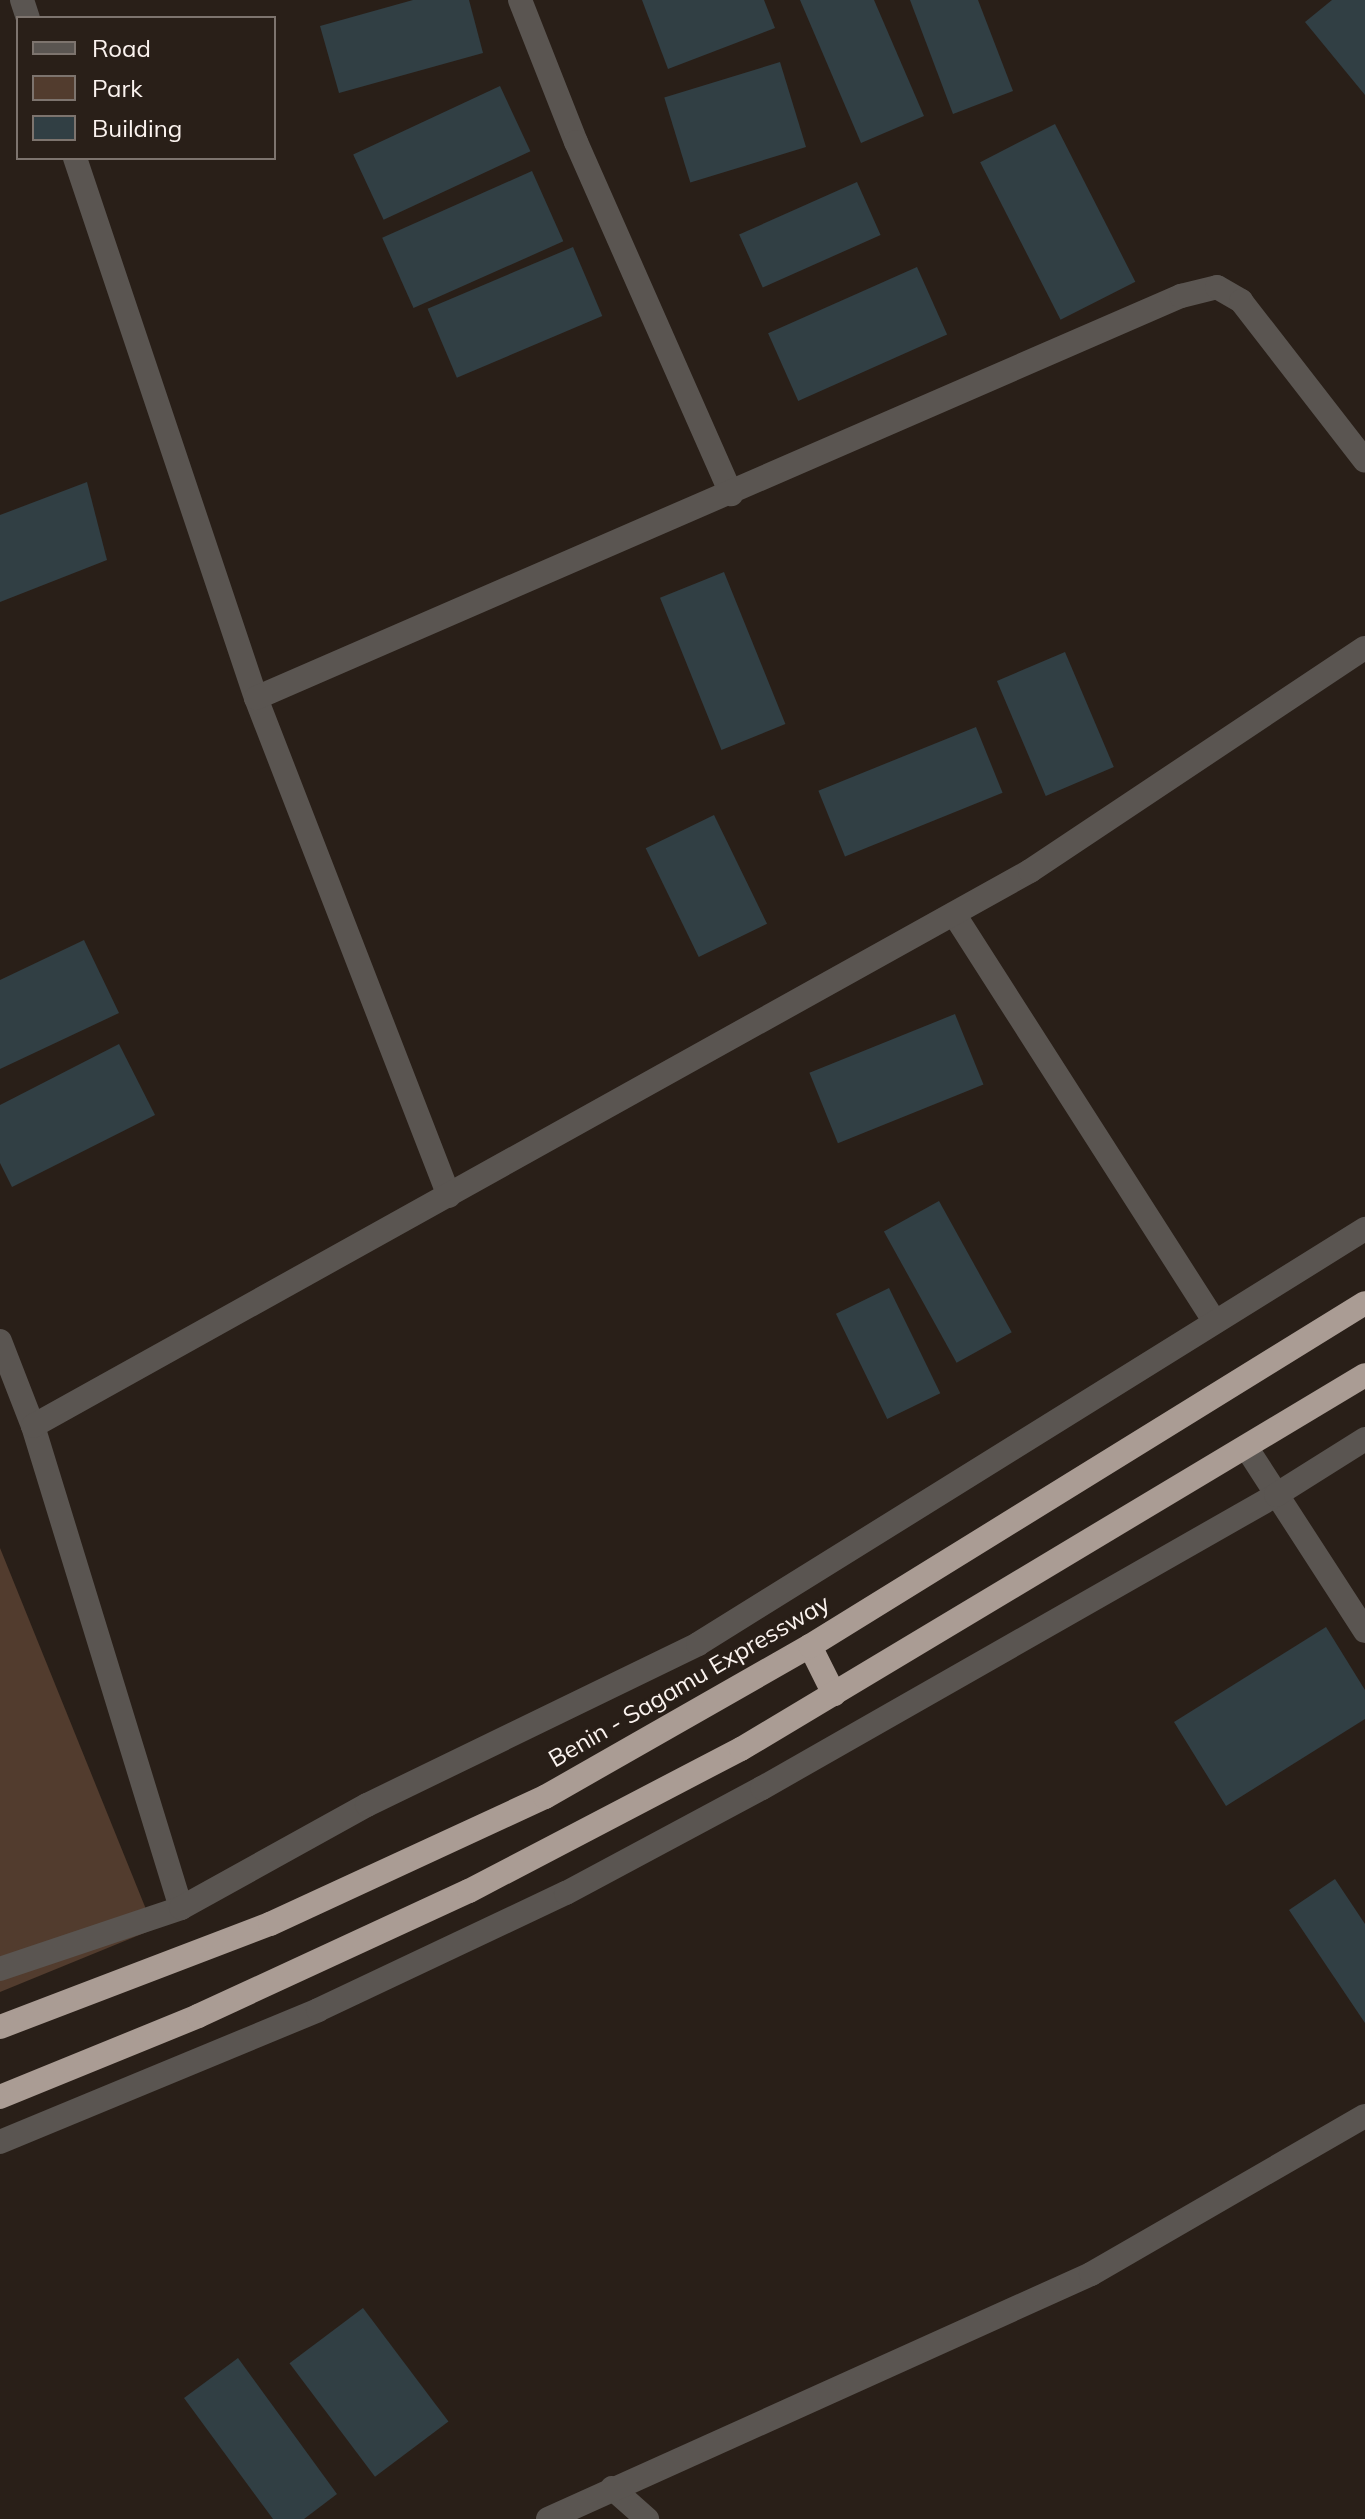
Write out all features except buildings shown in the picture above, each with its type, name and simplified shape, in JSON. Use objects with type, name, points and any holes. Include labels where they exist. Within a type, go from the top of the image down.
[{"type":"highway","name":"Benin - Sagamu Expressway","points":[[0,2027],[270,1924],[531,1804],[810,1646],[1365,1303]]},
{"type":"highway","points":[[0,2097],[198,2016],[469,1891],[741,1749],[1365,1375]]},
{"type":"highway","points":[[810,1646],[834,1694]]},
{"type":"street","points":[[520,0],[576,142],[731,494]]},
{"type":"street","points":[[76,160],[256,698],[449,1196]]},
{"type":"street","points":[[256,698],[1181,296],[1217,287],[1241,301],[1365,461]]},
{"type":"street","points":[[33,1426],[1030,871],[1365,648]]},
{"type":"street","points":[[954,914],[1215,1322]]},
{"type":"street","points":[[0,1969],[181,1908],[367,1805],[698,1644],[1365,1229]]},
{"type":"street","points":[[0,1341],[33,1426],[181,1908]]},
{"type":"street","points":[[0,2142],[318,2010],[566,1893],[762,1788],[1276,1495],[1365,1439]]},
{"type":"street","points":[[1246,1447],[1365,1631]]},
{"type":"street","points":[[548,2519],[1091,2274],[1365,2116]]},
{"type":"street","points":[[612,2488],[647,2519]]},
{"type":"green space","points":[[0,1548],[154,1929],[0,1992]]}]
